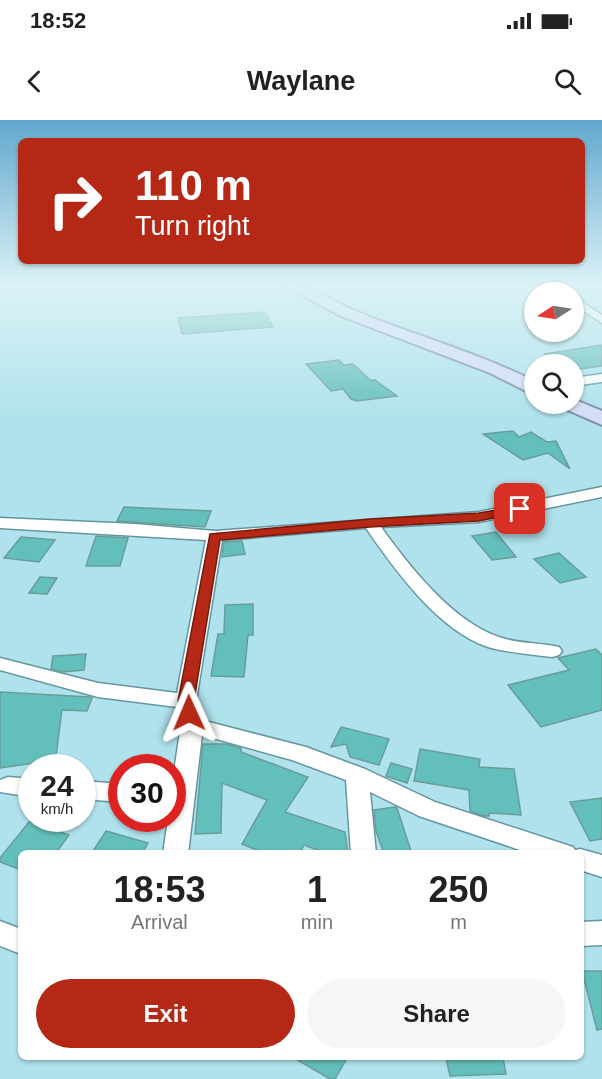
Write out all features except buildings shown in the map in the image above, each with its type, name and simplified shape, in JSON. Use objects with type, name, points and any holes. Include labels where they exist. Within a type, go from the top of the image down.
[{"type":"main road","points":[[394,331],[496,369],[524,383]]},
{"type":"main road","points":[[584,411],[602,419]]},
{"type":"street","points":[[584,380],[602,378]]},
{"type":"street","points":[[0,524],[135,529],[215,536],[370,523],[479,517],[602,492]]},
{"type":"street","points":[[370,523],[399,565],[457,620],[490,640],[552,651]]},
{"type":"street","points":[[186,755],[192,725],[186,701],[215,536]]},
{"type":"street","points":[[0,664],[98,690],[186,701]]},
{"type":"street","points":[[192,725],[298,753],[357,775],[427,809],[552,850]]},
{"type":"street","points":[[357,775],[364,850]]},
{"type":"street","points":[[8,786],[18,787]]},
{"type":"street","points":[[175,850],[176,832]]},
{"type":"street","points":[[584,860],[602,866]]},
{"type":"street","points":[[0,933],[18,941]]},
{"type":"street","points":[[584,934],[602,933]]},
{"type":"route","points":[[189,713],[186,701],[215,536],[370,523],[479,517],[520,509]]}]
